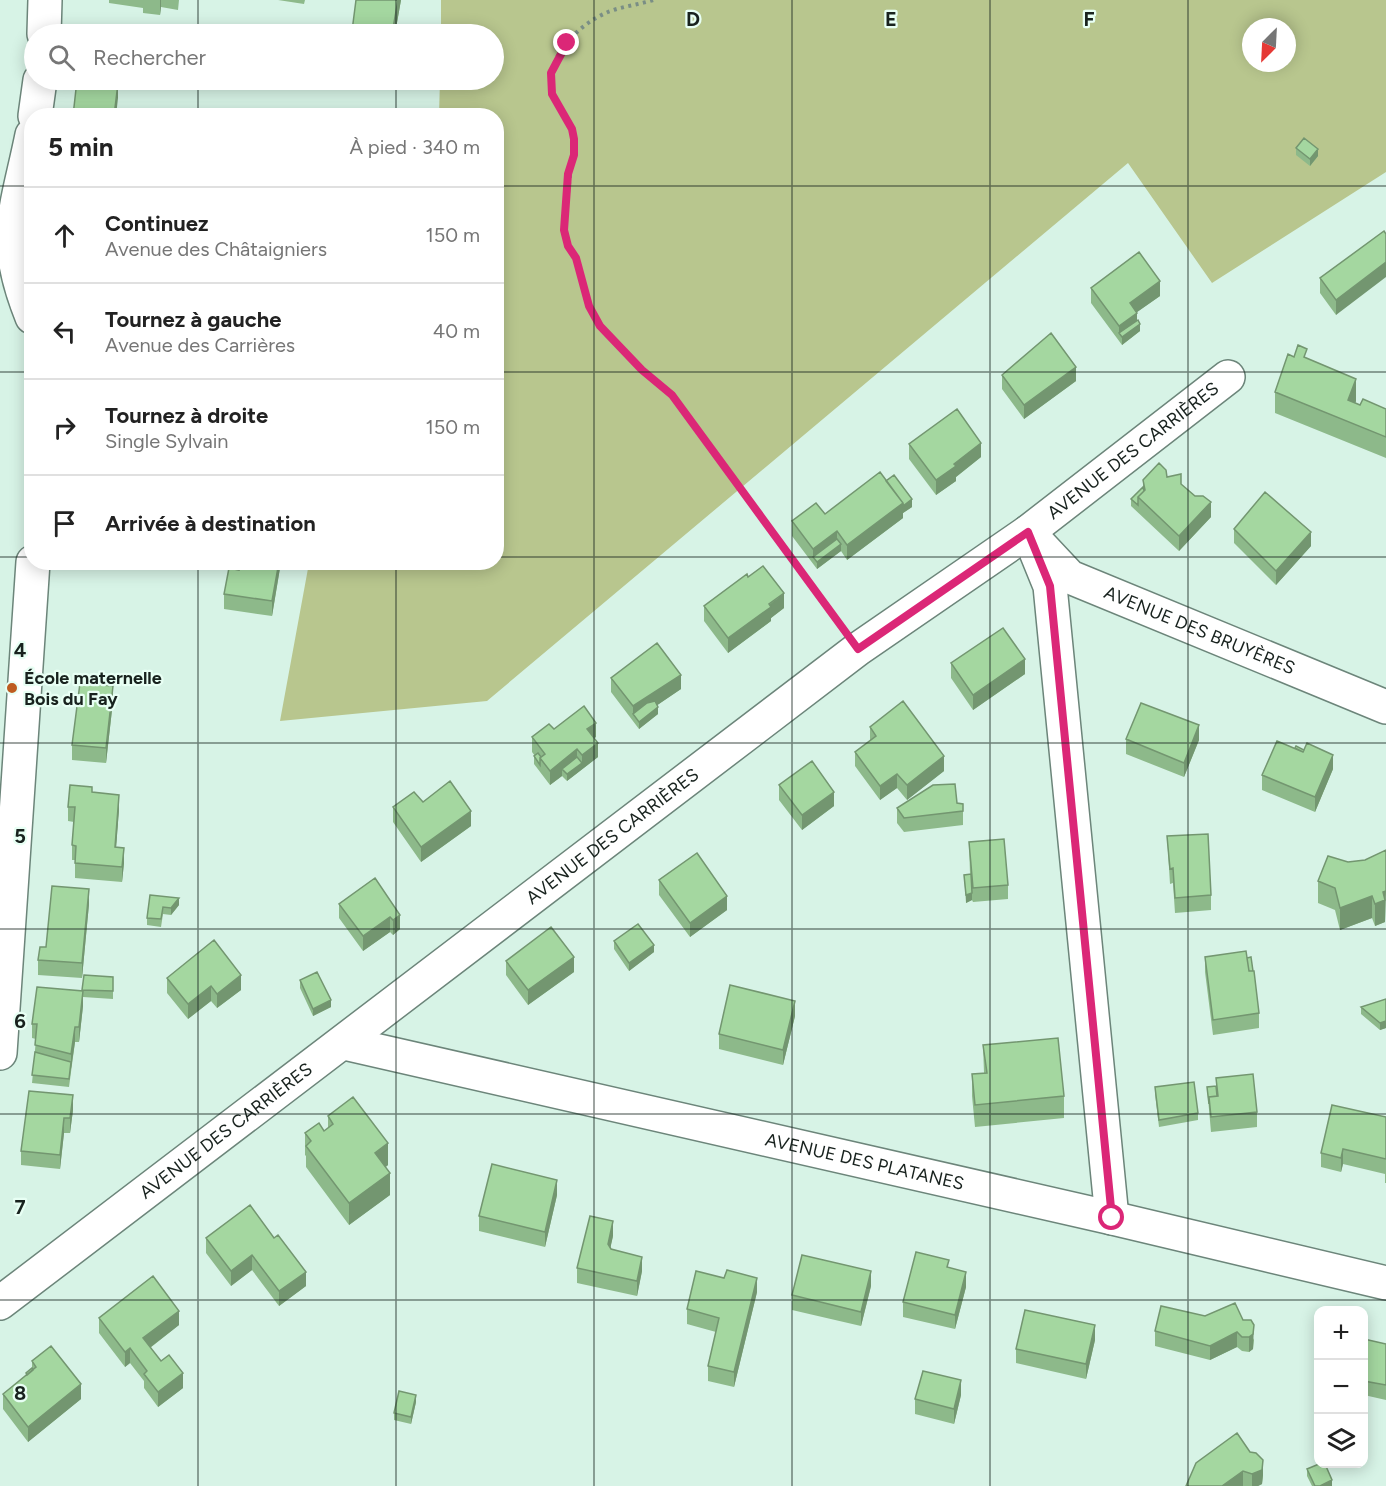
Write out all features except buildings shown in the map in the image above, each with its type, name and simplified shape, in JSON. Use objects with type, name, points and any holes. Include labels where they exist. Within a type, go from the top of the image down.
[{"type":"street","points":[[44,24],[45,0]]},
{"type":"street","points":[[36,108],[39,90]]},
{"type":"street","points":[[24,169],[11,224],[9,248],[18,288],[24,300]]},
{"type":"street","name":"AVENUE DES CARRIÈRES","points":[[0,1303],[858,649],[1028,532],[1228,377]]},
{"type":"street","points":[[1028,532],[1050,586],[1112,1218]]},
{"type":"street","name":"AVENUE DES BRUYÈRES","points":[[1028,532],[1070,577],[1386,706]]},
{"type":"street","points":[[0,1053],[32,570]]},
{"type":"street","name":"AVENUE DES PLATANES","points":[[344,1043],[1112,1218],[1386,1283]]},
{"type":"path","points":[[653,0],[606,13],[582,29],[567,43],[551,73],[552,94],[572,129],[574,139],[574,155],[568,174],[564,230],[568,246],[576,258],[589,306],[600,326],[642,370],[672,395],[858,649]]},
{"type":"green space","points":[[441,0],[1386,0],[1386,172],[1212,283],[1128,163],[487,701],[280,721],[308,570],[504,570],[504,108],[439,108],[440,90],[504,90],[504,24],[441,24]]},
{"type":"place","name":"École maternelle Bois du Fay","points":[[12,688]]},
{"type":"route","points":[[567,43],[558,56],[551,73],[552,94],[572,129],[574,139],[574,155],[568,174],[564,230],[568,246],[576,258],[589,306],[600,326],[642,370],[672,395],[858,649],[1028,532],[1050,586],[1112,1218]]}]
